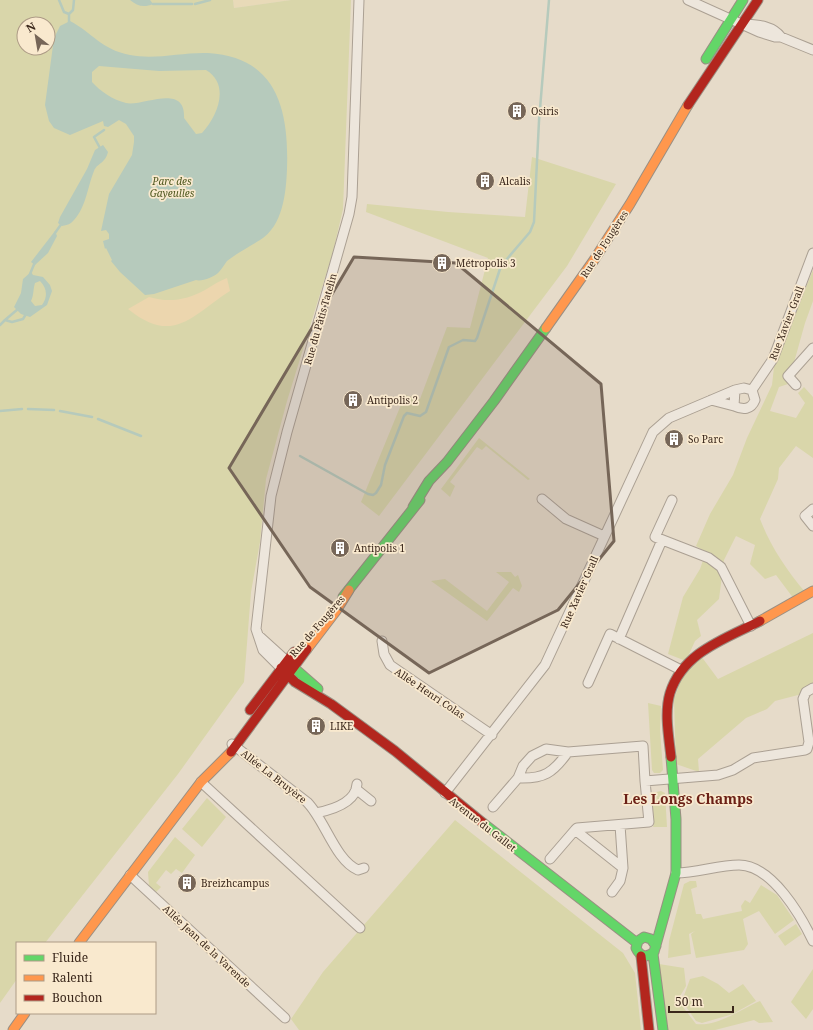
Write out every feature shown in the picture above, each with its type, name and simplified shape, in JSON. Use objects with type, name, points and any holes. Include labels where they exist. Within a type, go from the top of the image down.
[{"type":"main road","points":[[684,109],[687,95],[692,85],[710,52],[743,0]]},
{"type":"main road","points":[[630,204],[684,109],[694,98],[717,59],[758,0]]},
{"type":"main road","name":"Rue de Fougères","points":[[583,293],[608,252],[630,204]]},
{"type":"main road","name":"Rue de Fougères","points":[[494,401],[594,260],[630,204]]},
{"type":"main road","points":[[349,590],[413,507],[434,484],[447,462],[494,401],[526,366],[576,303]]},
{"type":"main road","name":"Rue de Fougères","points":[[232,744],[281,668],[349,590]]},
{"type":"main road","name":"Rue de Fougères","points":[[80,942],[201,782],[211,771],[215,762],[289,676],[349,590]]},
{"type":"main road","points":[[641,956],[649,956],[654,950],[676,873],[677,849],[668,705],[670,694],[681,670],[703,649],[751,626],[813,591]]},
{"type":"main road","name":"Avenue du Gallet","points":[[281,668],[295,682],[331,704],[395,751],[445,793],[637,943]]},
{"type":"main road","name":"Avenue du Gallet","points":[[294,668],[320,690],[331,704]]},
{"type":"main road","points":[[648,1030],[641,956],[636,950],[637,943],[642,938],[647,937],[665,909]]},
{"type":"main road","points":[[647,937],[653,940],[664,1030]]},
{"type":"main road","points":[[13,1030],[24,1014]]},
{"type":"street","name":"Rue du Pâtis Tatelin","points":[[281,668],[263,650],[257,634],[256,616],[272,489],[340,251],[352,197],[358,0]]},
{"type":"street","points":[[688,0],[731,19],[743,23],[761,25],[778,32],[781,37],[813,50]]},
{"type":"street","name":"Rue Xavier Grall","points":[[752,390],[773,359],[813,253]]},
{"type":"street","points":[[796,385],[788,376],[813,348]]},
{"type":"street","name":"Rue Xavier Grall","points":[[445,793],[492,735],[545,665],[653,432],[669,418],[711,400],[735,390],[744,388],[752,390]]},
{"type":"street","points":[[734,406],[735,390]]},
{"type":"street","name":"Rue Xavier Grall","points":[[711,400],[747,408],[753,405],[755,400],[752,390]]},
{"type":"street","points":[[542,499],[566,519],[604,536]]},
{"type":"street","points":[[672,500],[655,537],[710,558],[721,567],[751,626]]},
{"type":"street","points":[[813,510],[805,516],[813,526]]},
{"type":"street","points":[[619,639],[662,540]]},
{"type":"street","points":[[257,634],[294,668]]},
{"type":"street","points":[[588,684],[610,634],[681,670]]},
{"type":"street","name":"Allée Henri Colas","points":[[382,641],[384,654],[390,665],[492,735]]},
{"type":"street","points":[[805,750],[809,742],[803,699],[806,692],[813,688]]},
{"type":"street","name":"Allée La Bruyère","points":[[232,744],[307,802],[316,813],[344,859],[358,870],[364,868]]},
{"type":"street","points":[[493,807],[518,778],[523,766],[532,756],[546,749],[568,752],[643,746],[649,822],[576,828],[550,859]]},
{"type":"street","points":[[645,781],[673,780],[726,774],[753,758],[805,750],[813,756]]},
{"type":"street","points":[[518,778],[545,776],[558,767],[568,752]]},
{"type":"street","points":[[201,782],[360,928]]},
{"type":"street","points":[[316,813],[327,811],[344,804],[357,787],[371,801]]},
{"type":"street","points":[[612,892],[620,881],[623,868],[620,825]]},
{"type":"street","points":[[575,830],[623,868]]},
{"type":"street","points":[[676,873],[739,865],[755,869],[788,897],[802,918],[813,941]]},
{"type":"street","name":"Allée Jean de la Varende","points":[[130,875],[285,1018]]},
{"type":"highlighted area","points":[[354,257],[456,263],[601,384],[614,541],[558,610],[429,673],[310,587],[229,468]]},
{"type":"shaded area","points":[[130,0],[150,0],[153,4],[141,6]]},
{"type":"shaded area","points":[[233,0],[291,0],[234,8]]},
{"type":"shaded area","points":[[70,21],[111,49],[130,55],[150,57],[208,53],[231,57],[250,65],[264,76],[274,90],[281,107],[287,147],[287,169],[282,208],[274,226],[268,234],[227,261],[216,275],[204,280],[196,280],[154,294],[145,295],[120,272],[111,261],[112,260],[106,248],[105,249],[103,241],[109,239],[109,234],[106,230],[101,231],[109,194],[132,155],[134,136],[126,124],[119,120],[108,127],[104,126],[103,121],[70,135],[54,128],[49,121],[45,105],[52,56],[56,56],[56,34],[60,26]],"holes":[[[99,66],[159,71],[206,70],[214,76],[218,84],[220,92],[219,101],[208,126],[202,133],[196,134],[184,118],[183,107],[178,101],[171,98],[162,98],[126,103],[107,95],[92,82],[92,72]]]},
{"type":"shaded area","points":[[103,145],[108,152],[107,156],[95,168],[80,212],[71,223],[62,226],[58,223],[60,217],[87,169],[95,150]]},
{"type":"shaded area","points":[[55,231],[57,236],[48,253],[35,265],[31,262]]},
{"type":"shaded area","points":[[31,272],[33,275],[43,277],[50,285],[52,291],[47,305],[30,317],[21,314],[14,307],[21,293],[23,279]],"holes":[[[40,281],[44,287],[46,296],[42,305],[35,306],[31,301],[35,283]]]},
{"type":"green space","name":"Parc des Gayeulles","points":[[0,0],[233,0],[234,8],[291,0],[351,0],[343,209],[333,252],[287,401],[266,479],[260,542],[251,592],[244,682],[178,774],[46,942],[16,942],[16,980],[0,1003]]},
{"type":"green space","points":[[532,157],[616,184],[567,266],[379,516],[361,502],[405,395],[420,399],[447,327],[470,328],[488,258],[366,212],[367,204],[448,212],[525,217]]},
{"type":"green space","points":[[813,270],[813,301],[805,323],[788,384],[779,387],[770,411],[796,418],[805,403],[798,393],[804,387],[813,397],[813,458],[796,446],[779,468],[778,479],[760,519],[769,539],[780,557],[805,592],[794,599],[776,575],[765,579],[750,564],[755,545],[736,536],[724,560],[719,599],[697,620],[701,636],[695,641],[686,661],[668,654],[683,597],[700,569],[706,552],[696,546],[710,514],[733,475],[747,438],[772,385],[774,367]]},
{"type":"green space","points":[[479,438],[530,479],[528,480],[486,446],[482,450],[477,447],[450,482],[455,486],[450,497],[441,489]]},
{"type":"green space","points":[[496,572],[511,572],[515,577],[518,575],[522,586],[519,592],[513,588],[487,621],[431,581],[445,579],[487,611],[509,582]]},
{"type":"green space","points":[[813,633],[813,694],[798,695],[775,701],[767,709],[746,718],[698,759],[699,772],[676,764],[674,699],[682,677],[701,656],[718,679]]},
{"type":"green space","points":[[648,703],[661,706],[660,730],[663,770],[660,773],[654,773],[652,770]]},
{"type":"green space","points":[[661,791],[665,793],[667,827],[653,827],[652,793]]},
{"type":"green space","points":[[207,798],[226,817],[202,847],[182,829]]},
{"type":"green space","points":[[455,820],[623,953],[635,973],[641,1030],[299,1030],[291,1019],[323,972]]},
{"type":"green space","points":[[175,837],[195,855],[182,873],[176,869],[171,874],[166,870],[156,883],[161,887],[156,892],[149,886],[148,872]]},
{"type":"green space","points":[[690,881],[696,881],[697,887],[691,889],[696,914],[701,914],[703,919],[742,911],[741,906],[745,900],[750,903],[761,885],[777,895],[794,920],[775,934],[759,911],[743,919],[748,944],[744,950],[696,958],[691,934],[695,931],[689,934],[691,954],[668,958],[669,941],[684,884]]},
{"type":"green space","points":[[796,924],[802,934],[785,946],[778,936]]},
{"type":"green space","points":[[659,964],[684,968],[686,986],[679,998],[683,1007],[696,1024],[712,1023],[729,1017],[760,1001],[773,1022],[759,1023],[754,1020],[715,1030],[668,1030]]},
{"type":"green space","points":[[813,969],[813,1009],[806,1019],[791,1002]]},
{"type":"green space","points":[[703,976],[718,984],[729,993],[743,984],[756,1001],[733,1014],[702,1023],[696,1021],[682,1001],[690,979]]},
{"type":"sand","points":[[227,278],[230,291],[182,323],[170,326],[158,325],[144,320],[128,309],[149,297],[164,300],[178,300],[185,298],[205,290]]},
{"type":"waterway","points":[[59,0],[64,12],[69,14],[69,24]]},
{"type":"waterway","points":[[69,14],[73,10],[74,0]]},
{"type":"waterway","points":[[195,4],[210,0]]},
{"type":"waterway","points":[[300,456],[368,494],[373,495],[381,485],[385,465],[404,416],[407,413],[420,416],[426,412],[449,347],[463,340],[475,341],[477,338],[501,266],[530,232],[534,222],[539,121],[549,0]]},
{"type":"waterway","points":[[153,4],[192,4]]},
{"type":"waterway","points":[[100,148],[94,137],[104,130]]},
{"type":"waterway","points":[[55,233],[62,223]]},
{"type":"waterway","points":[[30,274],[35,262]]},
{"type":"waterway","points":[[5,320],[18,309]]},
{"type":"waterway","points":[[0,325],[5,320],[12,322],[23,319],[26,314]]},
{"type":"waterway","points":[[0,411],[22,409]]},
{"type":"waterway","points":[[28,409],[54,410]]},
{"type":"waterway","points":[[60,411],[92,417]]},
{"type":"waterway","points":[[98,419],[141,436]]},
{"type":"traffic: fast","points":[[706,59],[743,0]]},
{"type":"traffic: fast","points":[[413,507],[429,481],[447,462],[494,401],[546,328]]},
{"type":"traffic: fast","points":[[343,597],[420,500]]},
{"type":"traffic: fast","points":[[294,668],[318,689]]},
{"type":"traffic: fast","points":[[656,946],[651,939],[644,937],[638,941],[636,948],[644,956],[654,952],[676,873],[676,819],[671,757]]},
{"type":"traffic: fast","points":[[483,823],[637,943]]},
{"type":"traffic: fast","points":[[653,954],[663,1030]]},
{"type":"traffic: slow","points":[[546,328],[594,260],[630,204],[688,105]]},
{"type":"traffic: slow","points":[[307,649],[336,611],[349,590]]},
{"type":"traffic: slow","points":[[760,621],[813,591]]},
{"type":"traffic: slow","points":[[80,942],[201,782],[231,752]]},
{"type":"traffic: slow","points":[[13,1030],[24,1014]]},
{"type":"traffic: jam","points":[[688,105],[758,0]]},
{"type":"traffic: jam","points":[[671,757],[667,709],[670,693],[676,679],[685,667],[707,648],[760,621]]},
{"type":"traffic: jam","points":[[231,752],[307,649]]},
{"type":"traffic: jam","points":[[250,710],[294,652]]},
{"type":"traffic: jam","points":[[281,668],[295,682],[331,704],[395,751],[483,823]]},
{"type":"traffic: jam","points":[[641,956],[649,1030]]},
{"type":"place","name":"Osiris","points":[[517,111]]},
{"type":"place","name":"Alcalis","points":[[485,181]]},
{"type":"place","name":"Métropolis 3","points":[[442,263]]},
{"type":"place","name":"Antipolis 2","points":[[353,400]]},
{"type":"place","name":"So Parc","points":[[674,439]]},
{"type":"place","name":"Antipolis 1","points":[[340,548]]},
{"type":"place","name":"LIKE","points":[[316,726]]},
{"type":"place","name":"Breizhcampus","points":[[187,883]]},
{"type":"district","name":"Les Longs Champs","points":[[688,799]]}]
